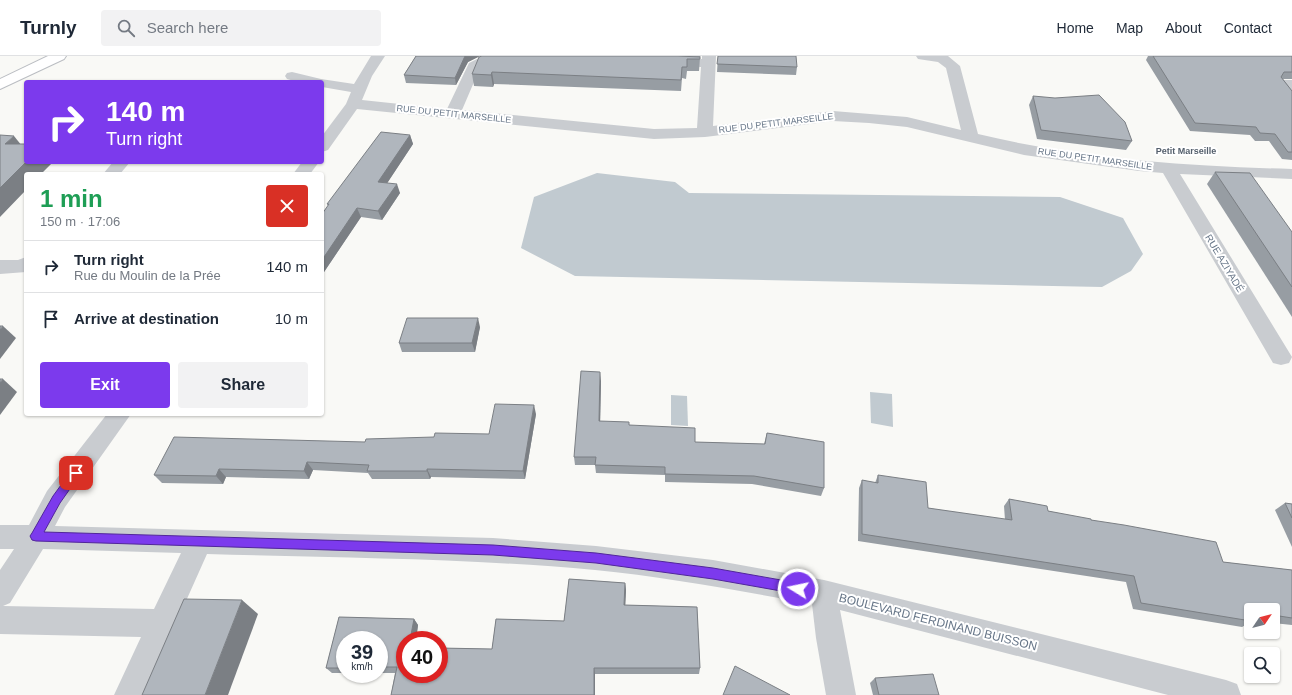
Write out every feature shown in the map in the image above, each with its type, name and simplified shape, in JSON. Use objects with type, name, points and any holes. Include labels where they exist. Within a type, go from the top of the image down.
[{"type":"main road","points":[[0,85],[59,56]]},
{"type":"street","points":[[324,144],[353,104],[365,76],[378,56]]},
{"type":"street","points":[[452,113],[474,66],[482,61],[497,56],[519,57]]},
{"type":"street","points":[[923,56],[942,58],[953,66],[970,136]]},
{"type":"street","points":[[655,62],[708,60],[705,132]]},
{"type":"street","points":[[292,76],[308,80]]},
{"type":"street","points":[[324,83],[360,89]]},
{"type":"street","points":[[1292,84],[1284,84],[1292,94]]},
{"type":"street","name":"RUE DU PETIT MARSEILLE","points":[[353,104],[654,134],[705,132],[833,116],[908,122],[1024,150],[1139,166],[1169,169],[1292,174]]},
{"type":"street","points":[[113,172],[120,164]]},
{"type":"street","name":"RUE AZIYADÉ","points":[[1169,169],[1281,358]]},
{"type":"street","points":[[0,267],[18,267],[24,265]]},
{"type":"street","points":[[0,594],[36,536],[56,499],[118,416]]},
{"type":"street","name":"BOULEVARD FERDINAND BUISSON","points":[[0,537],[36,536],[493,550],[588,557],[713,573],[824,594],[1226,695]]},
{"type":"street","points":[[129,695],[200,541]]},
{"type":"street","points":[[824,594],[830,638],[841,695]]},
{"type":"street","points":[[0,620],[162,623]]},
{"type":"shaded area","points":[[597,173],[675,182],[689,193],[1060,197],[1123,218],[1143,254],[1131,271],[1102,287],[575,276],[521,248],[534,197]]},
{"type":"shaded area","points":[[870,392],[892,394],[893,427],[871,423]]},
{"type":"shaded area","points":[[671,395],[687,396],[688,426],[671,425]]},
{"type":"building","points":[[416,56],[465,56],[455,78],[404,75]]},
{"type":"building","points":[[678,56],[700,57],[700,59],[687,59],[687,67],[682,67],[681,80],[492,72],[491,75],[472,74],[479,57]]},
{"type":"building","points":[[718,56],[796,56],[797,67],[717,64]]},
{"type":"building","points":[[1153,56],[1292,56],[1292,72],[1284,72],[1281,77],[1292,91],[1292,152],[1288,152],[1275,134],[1260,133],[1256,127],[1195,123]]},
{"type":"building","points":[[1099,95],[1125,122],[1132,141],[1041,130],[1033,96],[1055,98]]},
{"type":"building","points":[[381,132],[410,135],[378,182],[397,184],[378,211],[357,208],[324,257],[324,211],[329,204],[327,204]]},
{"type":"building","points":[[0,135],[14,136],[5,144],[24,144],[24,164],[0,188]]},
{"type":"building","points":[[1215,172],[1250,173],[1292,232],[1292,287]]},
{"type":"building","points":[[407,318],[478,318],[472,343],[399,343]]},
{"type":"building","points":[[581,371],[600,372],[599,421],[629,422],[629,425],[695,428],[695,442],[765,444],[767,433],[824,442],[824,488],[754,476],[665,474],[665,467],[595,465],[596,457],[574,457]]},
{"type":"building","points":[[495,404],[534,405],[523,471],[427,469],[427,471],[367,471],[369,465],[307,462],[304,471],[219,469],[216,476],[154,475],[174,437],[365,442],[366,439],[434,437],[435,433],[489,434]]},
{"type":"building","points":[[878,475],[926,482],[928,508],[1012,520],[1009,499],[1047,506],[1048,511],[1091,520],[1216,542],[1223,562],[1292,570],[1292,618],[1280,616],[1280,603],[1244,603],[1244,620],[1141,603],[1134,576],[862,534],[862,480],[878,483]]},
{"type":"building","points":[[1285,503],[1292,504],[1292,518]]},
{"type":"building","points":[[569,579],[625,583],[624,605],[697,607],[700,668],[594,668],[594,695],[391,695],[396,672],[396,683],[448,683],[448,648],[492,649],[496,619],[564,621]]},
{"type":"building","points":[[184,599],[242,600],[205,695],[142,695]]},
{"type":"building","points":[[339,617],[414,619],[412,631],[396,631],[396,667],[388,667],[388,631],[336,631],[336,668],[326,668]]},
{"type":"building","points":[[735,666],[790,695],[723,695]]},
{"type":"building","points":[[933,674],[939,695],[879,695],[875,678]]},
{"type":"district","name":"Petit Marseille","points":[[1186,151]]},
{"type":"route","points":[[76,473],[56,499],[36,536],[493,550],[596,558],[713,573],[798,589]]}]
